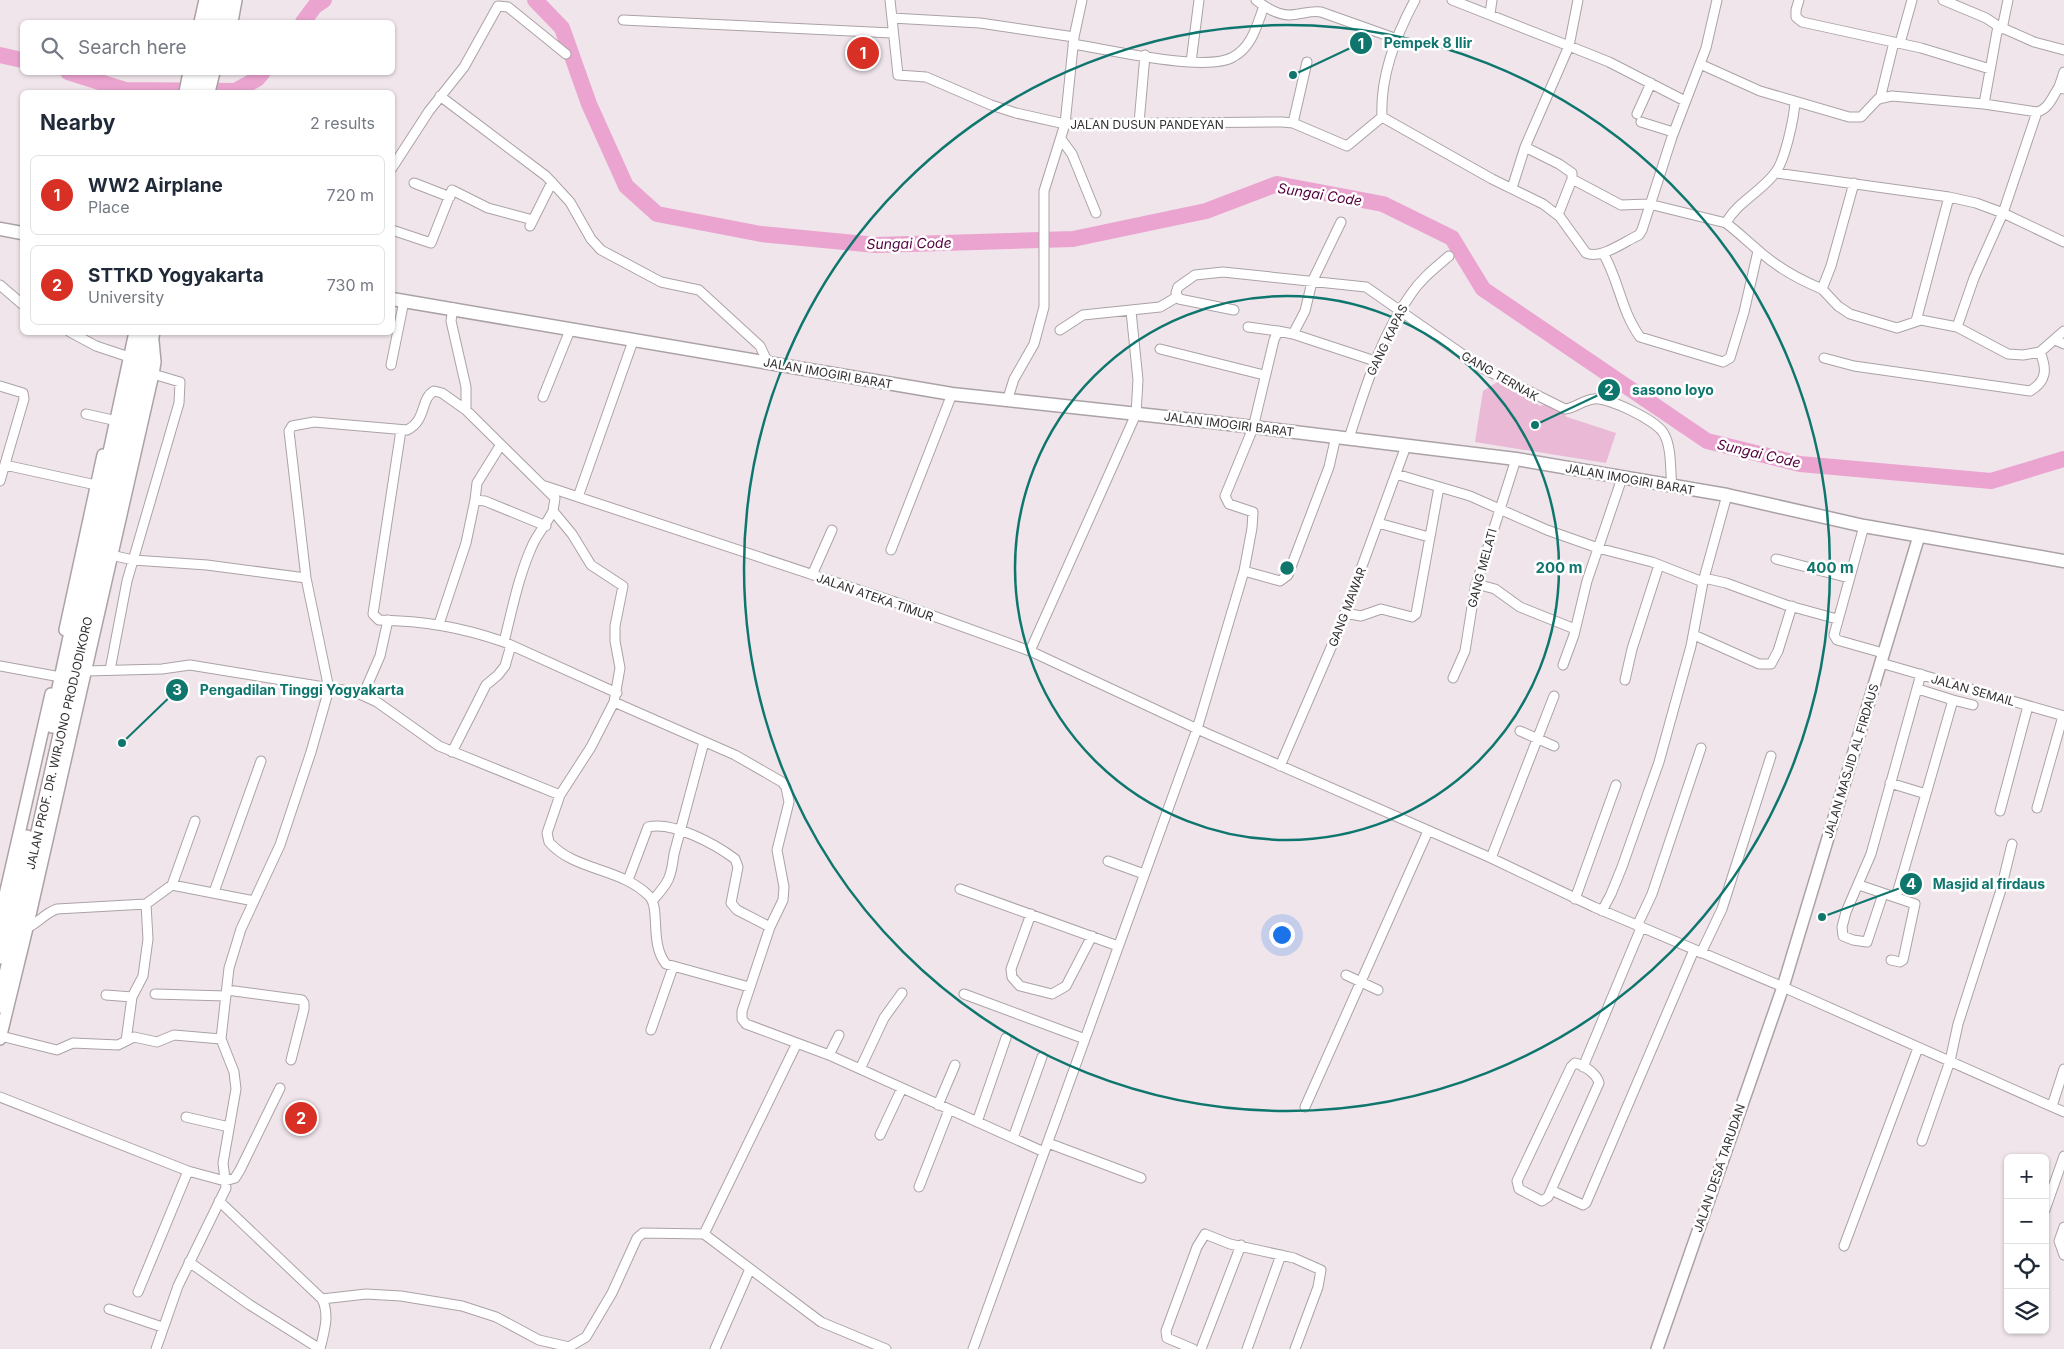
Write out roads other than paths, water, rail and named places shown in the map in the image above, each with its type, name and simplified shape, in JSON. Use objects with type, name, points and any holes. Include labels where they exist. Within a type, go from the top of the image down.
[{"type":"highway","points":[[212,20],[216,0]]},
{"type":"highway","points":[[223,20],[228,0]]},
{"type":"highway","points":[[196,90],[200,75]]},
{"type":"highway","points":[[208,90],[211,75]]},
{"type":"highway","points":[[0,956],[59,720],[100,482],[117,423],[132,358],[146,335]]},
{"type":"highway","name":"JALAN PROF. DR. WIRJONO PRODJODIKORO","points":[[0,1005],[59,720],[120,482],[147,335]]},
{"type":"highway","points":[[100,482],[120,482]]},
{"type":"main road","points":[[0,229],[20,233]]},
{"type":"main road","name":"JALAN IMOGIRI BARAT","points":[[398,300],[952,394],[1336,436],[1516,459],[1728,495],[1864,526],[2064,561]]},
{"type":"street","points":[[200,20],[205,0]]},
{"type":"street","points":[[232,20],[236,0]]},
{"type":"street","points":[[890,0],[892,34],[898,74],[926,77],[991,106],[1065,124],[1074,41],[1082,0]]},
{"type":"street","points":[[1191,62],[1199,0]]},
{"type":"street","points":[[1256,0],[1282,14],[1291,15],[1313,10],[1397,39]]},
{"type":"street","points":[[1415,0],[1397,39],[1382,87],[1382,117],[1543,204],[1558,215],[1586,253],[1590,255],[1603,253],[1639,234],[1685,101],[1700,64],[1712,25],[1717,0]]},
{"type":"street","points":[[1452,0],[1609,62],[1685,101]]},
{"type":"street","points":[[1490,14],[1492,0]]},
{"type":"street","points":[[1512,188],[1525,147],[1569,46],[1578,0]]},
{"type":"street","points":[[1799,0],[1796,10],[1799,21],[1957,58],[1990,69]]},
{"type":"street","points":[[1880,99],[1912,0]]},
{"type":"street","points":[[1944,0],[1986,18],[2000,28],[2034,42],[2064,50]]},
{"type":"street","points":[[1984,104],[1990,69],[2008,0]]},
{"type":"street","points":[[395,164],[440,96],[464,67],[498,6],[508,6],[566,54]]},
{"type":"street","points":[[892,18],[980,23],[1145,55],[1191,62],[1225,61],[1234,57],[1251,40],[1264,6]]},
{"type":"street","points":[[623,20],[892,34]]},
{"type":"street","points":[[1139,123],[1145,55]]},
{"type":"street","points":[[1292,123],[1307,62]]},
{"type":"street","points":[[1700,64],[1760,91],[1855,117],[1861,117],[1880,99],[1892,96],[1984,104],[2036,112],[2044,110],[2061,88],[2064,72]]},
{"type":"street","points":[[185,90],[188,75]]},
{"type":"street","points":[[1651,83],[1639,118],[1674,132]]},
{"type":"street","points":[[440,96],[520,154],[552,182],[570,202],[591,239],[601,250],[662,282],[700,290],[760,346],[768,363]]},
{"type":"street","points":[[1726,224],[1741,204],[1776,173],[1794,118],[1795,102]]},
{"type":"street","points":[[1957,327],[1980,262],[2003,213],[2036,112]]},
{"type":"street","name":"JALAN DUSUN PANDEYAN","points":[[1007,401],[1014,379],[1028,357],[1040,330],[1044,307],[1045,274],[1044,192],[1065,124],[1292,123],[1347,146],[1382,117]]},
{"type":"street","points":[[1061,139],[1072,154],[1096,212]]},
{"type":"street","points":[[1525,147],[1572,173],[1572,179],[1558,215]]},
{"type":"street","points":[[1776,173],[1948,197],[1976,203],[2003,213],[2064,242]]},
{"type":"street","points":[[1572,179],[1621,205],[1650,204],[1726,224],[1782,268],[1822,289],[1838,306],[1850,314],[1897,328],[1924,320],[1957,327],[2008,354],[2023,355],[2040,352],[2055,340],[2064,329]]},
{"type":"street","points":[[395,231],[431,243],[452,190],[488,208],[532,223],[552,182]]},
{"type":"street","points":[[414,183],[450,197]]},
{"type":"street","points":[[1822,289],[1831,266],[1854,183]]},
{"type":"street","points":[[1916,321],[1948,197]]},
{"type":"street","points":[[1293,334],[1305,310],[1312,282],[1341,222]]},
{"type":"street","points":[[1603,253],[1610,264],[1622,304],[1640,337],[1723,362],[1730,358],[1736,340],[1758,251]]},
{"type":"street","name":"GANG KAPAS","points":[[1349,438],[1375,361],[1410,295],[1424,277],[1449,256]]},
{"type":"street","name":"GANG TERNAK","points":[[1177,297],[1178,287],[1181,283],[1205,272],[1223,272],[1366,287],[1482,368],[1557,407],[1572,408],[1592,399],[1600,399],[1614,402],[1659,427],[1666,440],[1672,487]]},
{"type":"street","points":[[0,285],[20,302]]},
{"type":"street","points":[[1060,330],[1083,315],[1160,307],[1177,297],[1195,303],[1234,310]]},
{"type":"street","points":[[395,328],[398,300]]},
{"type":"street","points":[[453,308],[451,321],[466,387],[466,410]]},
{"type":"street","points":[[1030,651],[1136,414],[1138,380],[1130,311]]},
{"type":"street","points":[[1248,327],[1278,330],[1293,334],[1375,361]]},
{"type":"street","points":[[542,397],[570,330]]},
{"type":"street","points":[[974,1349],[1197,728],[1244,571],[1252,528],[1252,512],[1229,504],[1226,496],[1253,428],[1270,351],[1278,330]]},
{"type":"street","points":[[76,335],[96,346],[132,358]]},
{"type":"street","points":[[0,917],[59,720],[86,671],[153,374],[155,362],[148,335]]},
{"type":"street","points":[[391,365],[394,335]]},
{"type":"street","points":[[2055,340],[2064,344]]},
{"type":"street","points":[[578,497],[633,341]]},
{"type":"street","points":[[1160,349],[1264,375]]},
{"type":"street","points":[[1824,358],[1854,366],[2030,391],[2037,386],[2045,375],[2046,365],[2040,352]]},
{"type":"street","points":[[110,670],[133,560],[170,437],[181,387],[177,380],[153,374]]},
{"type":"street","points":[[0,386],[23,393],[24,400],[0,481]]},
{"type":"street","points":[[156,1349],[162,1327],[188,1262],[226,1188],[223,1164],[235,1079],[220,1039],[230,968],[241,929],[280,845],[311,752],[329,689],[306,578],[289,432],[292,426],[314,422],[407,430],[416,424],[425,410],[428,396],[434,390],[442,393],[466,410],[500,446],[545,486],[555,498],[553,511],[528,556],[508,644],[505,666],[486,685],[452,752]]},
{"type":"street","points":[[891,550],[952,394]]},
{"type":"street","points":[[86,414],[117,423]]},
{"type":"street","points":[[401,430],[380,574],[373,607],[375,618],[440,624],[508,644],[617,693]]},
{"type":"street","points":[[1244,571],[1280,581],[1288,575],[1329,467],[1336,436]]},
{"type":"street","points":[[440,624],[466,543],[475,500],[476,483],[500,446]]},
{"type":"street","name":"GANG MAWAR","points":[[1280,766],[1314,692],[1345,614],[1406,446]]},
{"type":"street","name":"GANG MELATI","points":[[1453,678],[1467,645],[1476,584],[1498,508],[1516,459]]},
{"type":"street","points":[[5,465],[100,482],[55,676],[59,720],[27,928],[0,1038],[57,1050],[73,1043],[118,1046],[130,1038],[139,1037],[157,1042],[174,1035],[187,1034],[220,1039]]},
{"type":"street","points":[[1396,474],[1498,508],[1547,530],[1598,548],[1704,580],[1726,583],[1792,606],[1837,619],[1864,526]]},
{"type":"street","points":[[1563,665],[1575,629],[1586,581],[1622,478]]},
{"type":"street","name":"JALAN ATEKA TIMUR","points":[[545,486],[812,575],[1030,651],[1280,766],[1492,858],[1575,899],[1782,987],[2064,1112]]},
{"type":"street","points":[[1345,614],[1361,616],[1382,609],[1414,616],[1418,609],[1439,487]]},
{"type":"street","points":[[1602,911],[1622,867],[1659,762],[1694,635],[1704,580],[1728,495]]},
{"type":"street","points":[[475,500],[485,501],[546,526]]},
{"type":"street","points":[[553,511],[572,534],[591,564],[623,586],[615,626],[615,641],[620,668],[617,693],[591,747],[560,795],[547,833],[548,842],[562,854],[628,880],[653,900]]},
{"type":"street","points":[[1378,523],[1429,537]]},
{"type":"street","points":[[812,575],[832,530]]},
{"type":"street","name":"JALAN MASJID AL FIRDAUS","points":[[1782,987],[1919,536]]},
{"type":"street","points":[[111,554],[133,560],[207,565],[306,578]]},
{"type":"street","points":[[1776,559],[1849,578]]},
{"type":"street","points":[[1625,680],[1632,649],[1659,566]]},
{"type":"street","points":[[1476,584],[1495,589],[1520,607],[1575,629]]},
{"type":"street","points":[[1694,635],[1759,664],[1771,664],[1778,651],[1792,606]]},
{"type":"street","name":"JALAN SEMAIL","points":[[1837,619],[1834,635],[1836,639],[1920,674],[2063,716]]},
{"type":"street","points":[[363,695],[380,656],[388,620]]},
{"type":"street","points":[[86,671],[162,669],[190,665],[363,695],[439,746],[560,795]]},
{"type":"street","points":[[0,666],[55,676]]},
{"type":"street","points":[[1883,894],[1867,942],[1846,938],[1842,933],[1842,927],[1871,854],[1918,689],[1920,674]]},
{"type":"street","points":[[1918,689],[1973,705]]},
{"type":"street","points":[[1492,858],[1554,696]]},
{"type":"street","points":[[1896,897],[1953,700]]},
{"type":"street","points":[[614,702],[735,755],[782,782],[786,787],[789,802],[777,850],[784,887],[783,900],[770,927],[742,1010],[742,1019],[746,1024],[796,1045],[829,1055],[1044,1152]]},
{"type":"street","points":[[2000,811],[2028,706]]},
{"type":"street","points":[[2037,808],[2063,716]]},
{"type":"street","points":[[1520,731],[1554,746]]},
{"type":"street","points":[[704,742],[674,854],[671,877],[653,900],[656,943],[661,958],[673,968],[749,987]]},
{"type":"street","points":[[1583,1067],[1652,894],[1702,748]]},
{"type":"street","points":[[1551,1190],[1583,1205],[1586,1203],[1697,951],[1722,909],[1771,756]]},
{"type":"street","points":[[214,892],[261,761]]},
{"type":"street","points":[[1890,783],[1926,794]]},
{"type":"street","points":[[1575,899],[1616,785]]},
{"type":"street","points":[[27,928],[36,924],[46,913],[57,909],[146,904],[172,885],[194,820]]},
{"type":"street","points":[[628,880],[648,827],[654,826],[681,830],[735,859],[738,867],[731,903],[737,910],[770,927]]},
{"type":"street","points":[[1305,1107],[1428,831]]},
{"type":"street","points":[[1922,1141],[1950,1061],[1958,1024],[2000,893],[2012,844]]},
{"type":"street","points":[[1108,862],[1144,874]]},
{"type":"street","points":[[172,885],[254,901]]},
{"type":"street","points":[[1859,885],[1883,894],[1911,901],[1916,906],[1903,960],[1900,962],[1891,960]]},
{"type":"street","points":[[960,889],[1118,946]]},
{"type":"street","points":[[126,1041],[132,997],[143,976],[148,939],[146,904]]},
{"type":"street","points":[[1031,914],[1011,968],[1012,978],[1020,986],[1052,994],[1066,986],[1092,936]]},
{"type":"street","points":[[651,1030],[673,968]]},
{"type":"street","points":[[1346,975],[1378,990]]},
{"type":"street","name":"JALAN DESA TARUDAN","points":[[1657,1349],[1782,987]]},
{"type":"street","points":[[155,994],[226,993],[302,1000],[304,1009],[291,1060]]},
{"type":"street","points":[[860,1069],[884,1018],[902,994]]},
{"type":"street","points":[[964,994],[1085,1039]]},
{"type":"street","points":[[106,995],[132,997]]},
{"type":"street","points":[[829,1055],[839,1035]]},
{"type":"street","points":[[977,1122],[1006,1038]]},
{"type":"street","points":[[704,1234],[731,1175],[756,1131],[796,1045]]},
{"type":"street","points":[[1844,1246],[1918,1048]]},
{"type":"street","points":[[1013,1138],[1042,1057]]},
{"type":"street","points":[[1575,1063],[1583,1067],[1598,1078],[1599,1083],[1551,1190],[1546,1199],[1542,1201],[1520,1189],[1517,1181],[1571,1067],[1575,1063]]},
{"type":"street","points":[[938,1105],[955,1065]]},
{"type":"street","points":[[2052,1106],[2064,1069]]},
{"type":"street","points":[[0,1097],[188,1171],[225,1181],[235,1178],[240,1170],[280,1088]]},
{"type":"street","points":[[880,1135],[902,1088]]},
{"type":"street","points":[[919,1187],[949,1110]]},
{"type":"street","points":[[186,1117],[229,1127]]},
{"type":"street","points":[[1048,1143],[1141,1178]]},
{"type":"street","points":[[2049,1199],[2064,1156]]},
{"type":"street","points":[[138,1292],[188,1171]]},
{"type":"street","points":[[188,1262],[243,1301],[320,1349],[326,1315],[322,1299],[218,1201]]},
{"type":"street","points":[[2064,1227],[2059,1241],[2064,1255]]},
{"type":"street","points":[[322,1299],[366,1294],[401,1296],[462,1306],[496,1317],[539,1345],[569,1347],[586,1337],[612,1293],[637,1238],[643,1233],[704,1234],[821,1322],[886,1349]]},
{"type":"street","points":[[1241,1245],[1200,1349],[1167,1338],[1166,1331],[1203,1235],[1281,1255],[1319,1268],[1322,1272],[1310,1312],[1295,1349]]},
{"type":"street","points":[[1247,1349],[1281,1255]]},
{"type":"street","points":[[715,1349],[750,1269]]},
{"type":"street","points":[[109,1309],[162,1327]]},
{"type":"waterway","name":"Sungai Code","points":[[304,20],[315,6],[324,0]]},
{"type":"waterway","name":"Sungai Code","points":[[535,0],[562,28],[589,104],[626,186],[657,214],[761,234],[876,245],[1073,239],[1206,211],[1277,184],[1383,204],[1452,238],[1483,289],[1707,441],[1800,464],[1991,481],[2064,459]]},
{"type":"waterway","name":"Sungai Code","points":[[0,55],[20,60]]},
{"type":"waterway","name":"Sungai Code","points":[[78,75],[125,90]]},
{"type":"waterway","name":"Sungai Code","points":[[237,90],[257,79],[260,75]]},
{"type":"place","name":"WW2 Airplane","points":[[863,53]]},
{"type":"place","name":"Pempek 8 Ilir","points":[[1293,75]]},
{"type":"place","name":"sasono loyo","points":[[1535,425]]},
{"type":"place","name":"Pengadilan Tinggi Yogyakarta","points":[[122,743]]},
{"type":"place","name":"Masjid al firdaus","points":[[1822,917]]},
{"type":"place","name":"STTKD Yogyakarta","points":[[301,1118]]}]
